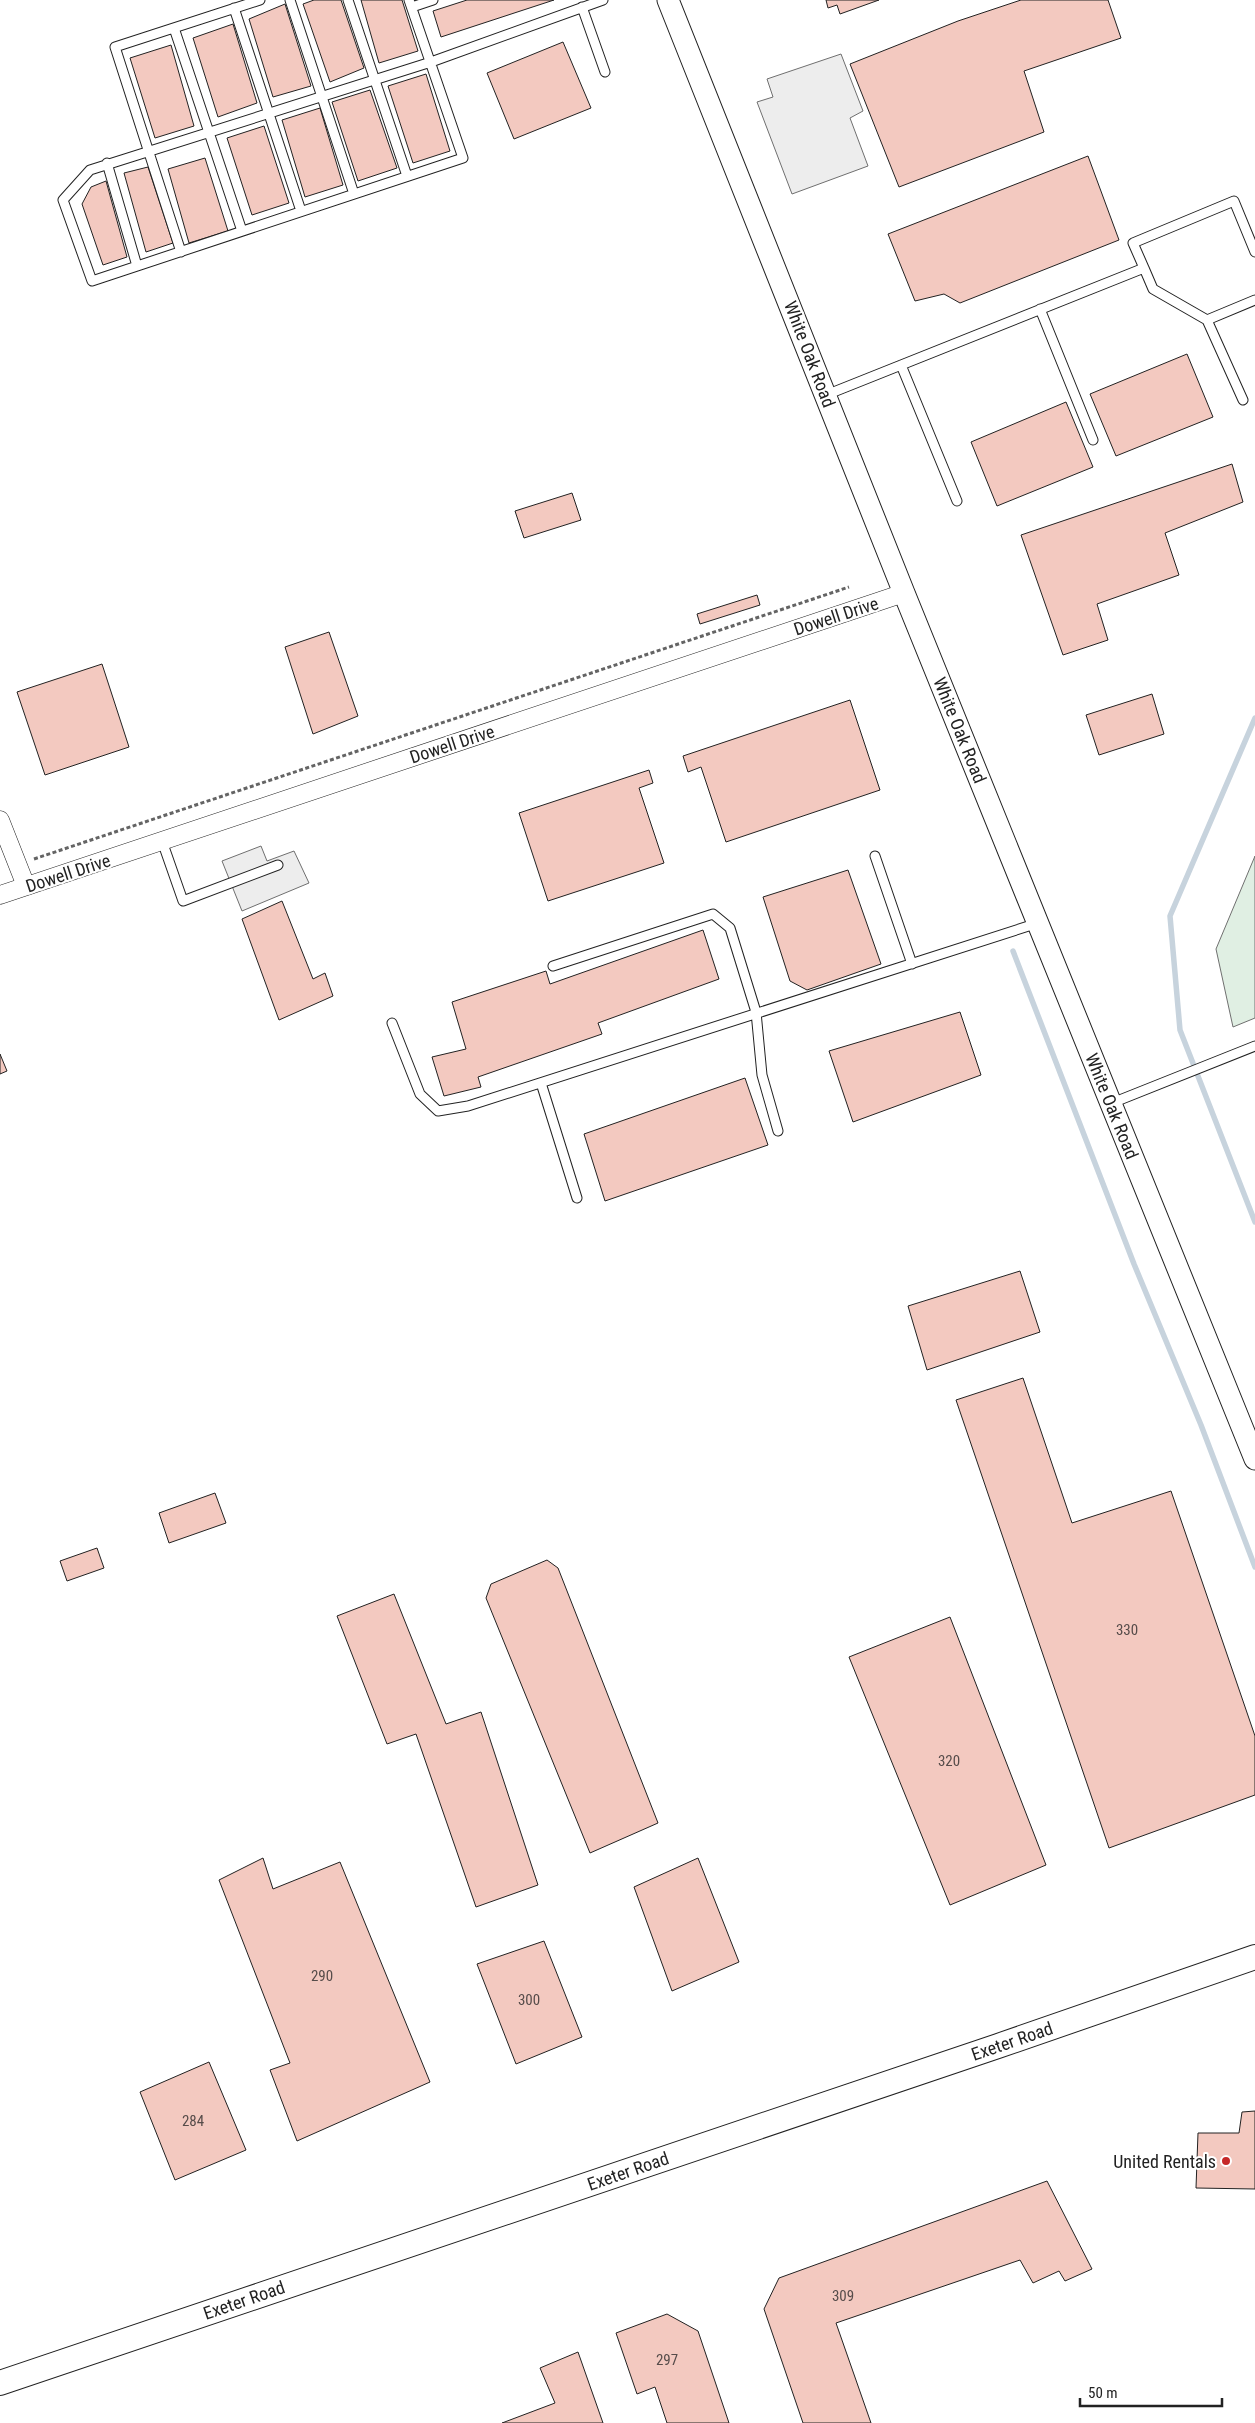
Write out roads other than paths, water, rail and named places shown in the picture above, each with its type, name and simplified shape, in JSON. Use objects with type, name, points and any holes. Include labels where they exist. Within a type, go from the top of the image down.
[{"type":"main road","name":"Exeter Road","points":[[0,2383],[979,2053],[1255,1957]]},
{"type":"street","name":"White Oak Road","points":[[668,0],[904,593],[1255,1460]]},
{"type":"street","name":"Dowell Drive","points":[[0,895],[904,593]]},
{"type":"street","points":[[0,820],[26,886]]},
{"type":"lane","points":[[181,252],[116,47],[260,0]]},
{"type":"lane","points":[[290,0],[354,194]]},
{"type":"lane","points":[[348,0],[407,176]]},
{"type":"lane","points":[[433,0],[411,4],[432,62],[464,158],[92,281],[63,200],[90,170],[107,163],[149,152],[432,62],[603,0]]},
{"type":"lane","points":[[582,7],[605,72]]},
{"type":"lane","points":[[234,8],[300,212]]},
{"type":"lane","points":[[174,28],[242,231]]},
{"type":"lane","points":[[107,163],[137,266]]},
{"type":"lane","points":[[1243,400],[1207,320],[1152,288],[1133,243],[1234,201],[1255,252]]},
{"type":"lane","points":[[826,395],[1144,268]]},
{"type":"lane","points":[[1207,320],[1255,300]]},
{"type":"lane","points":[[1040,309],[1093,440]]},
{"type":"lane","points":[[900,365],[957,501]]},
{"type":"lane","points":[[162,841],[183,901],[278,865]]},
{"type":"lane","points":[[875,856],[912,964]]},
{"type":"lane","points":[[553,966],[713,914],[730,928],[756,1012],[762,1075],[778,1131]]},
{"type":"lane","points":[[392,1023],[420,1094],[438,1111],[468,1106],[1038,923]]},
{"type":"lane","points":[[1112,1104],[1255,1046]]},
{"type":"lane","points":[[541,1083],[577,1198]]},
{"type":"waterway","points":[[1255,718],[1170,916],[1180,1030],[1255,1222]]},
{"type":"waterway","points":[[1013,951],[1134,1264],[1201,1425],[1255,1567]]},
{"type":"place","name":"United Rentals","points":[[1226,2161]]}]
